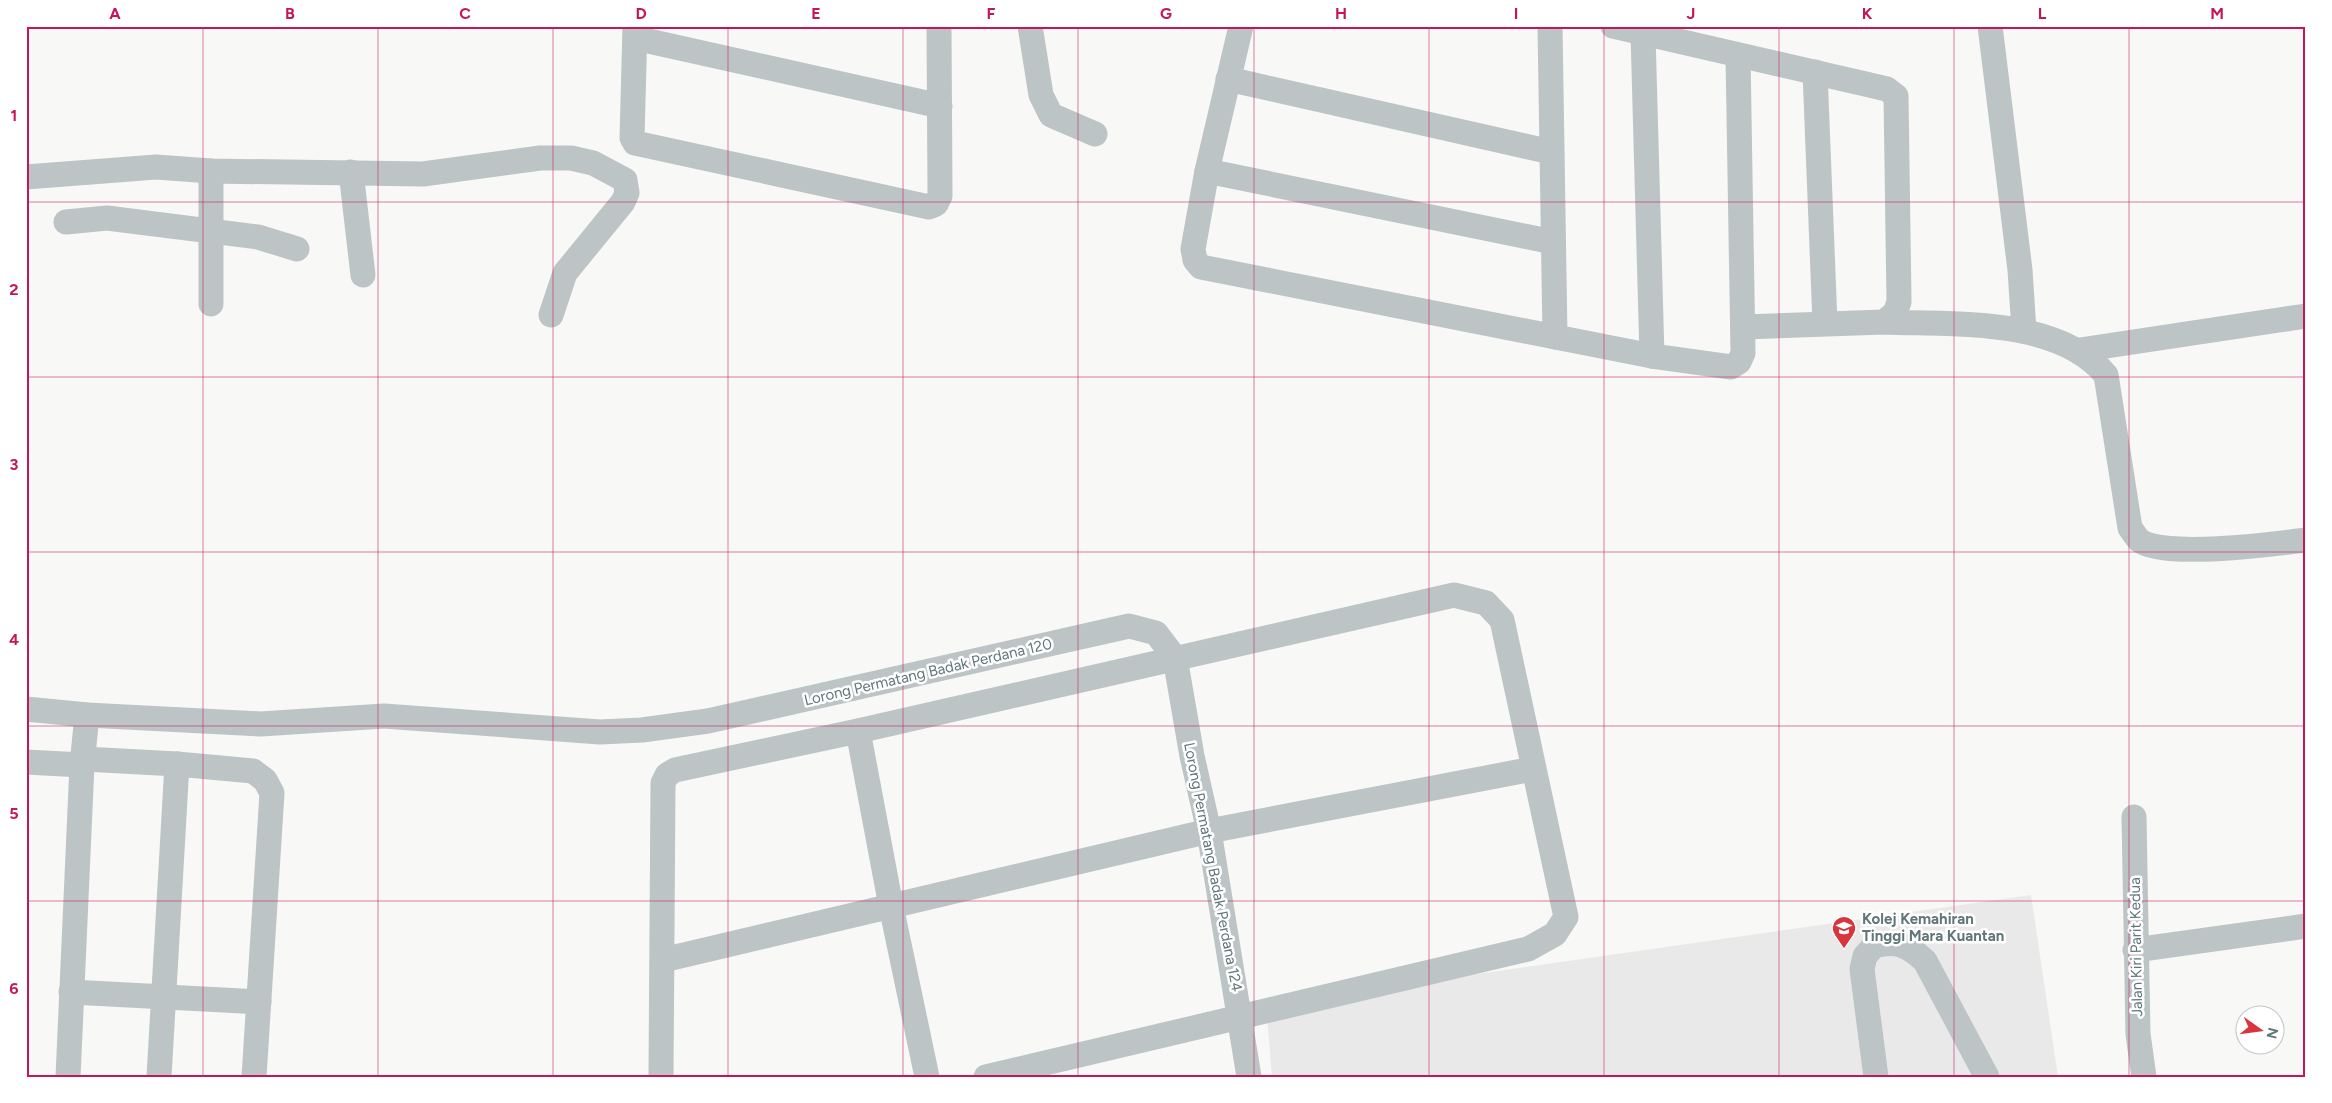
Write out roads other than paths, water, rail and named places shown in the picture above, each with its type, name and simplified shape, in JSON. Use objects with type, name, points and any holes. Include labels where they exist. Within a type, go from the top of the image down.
[{"type":"street","points":[[939,26],[940,106],[940,196],[936,204],[928,207],[635,143],[632,138],[635,32],[940,106]]},
{"type":"street","points":[[1030,26],[1041,95],[1051,115],[1095,134]]},
{"type":"street","points":[[1241,26],[1207,171],[1193,249],[1194,260],[1201,267],[1652,356],[1731,367],[1739,362],[1743,352],[1738,56]]},
{"type":"street","points":[[1550,26],[1555,337]]},
{"type":"street","points":[[1613,26],[1887,89],[1896,96],[1899,302],[1895,313],[1884,322]]},
{"type":"street","points":[[1990,26],[2020,270],[2024,331]]},
{"type":"street","points":[[1642,34],[1652,356]]},
{"type":"street","points":[[1815,72],[1824,323]]},
{"type":"street","points":[[1228,79],[1551,152]]},
{"type":"street","points":[[66,222],[107,218],[351,172],[423,174],[540,158],[571,158],[593,163],[625,180],[627,193],[623,202],[565,273],[551,315]]},
{"type":"street","points":[[26,177],[156,168],[211,199],[258,237],[297,249]]},
{"type":"street","points":[[1207,171],[1553,242]]},
{"type":"street","points":[[351,172],[363,275]]},
{"type":"street","points":[[211,199],[211,304]]},
{"type":"street","points":[[2080,350],[2306,316]]},
{"type":"street","points":[[1743,327],[1884,322],[1976,326],[2024,331],[2080,350],[2096,363],[2106,375],[2130,528],[2139,541],[2156,547],[2186,550],[2306,540]]},
{"type":"street","points":[[661,1077],[664,960],[663,783],[667,775],[675,770],[858,731],[1454,595],[1486,603],[1502,620],[1566,917],[1555,934],[1528,949],[986,1077]]},
{"type":"street","name":"Lorong Permatang Badak Perdana 120","points":[[26,709],[87,715],[261,724],[384,716],[600,732],[708,721],[1129,626],[1156,633],[1175,658]]},
{"type":"street","name":"Lorong Permatang Badak Perdana 124","points":[[1175,658],[1192,756],[1209,831],[1241,1016],[1249,1077]]},
{"type":"street","points":[[68,1077],[83,762],[87,715]]},
{"type":"street","points":[[858,731],[891,906],[927,1077]]},
{"type":"street","points":[[26,762],[177,764],[253,771],[265,780],[272,793],[254,1077]]},
{"type":"street","points":[[159,1077],[177,764]]},
{"type":"street","points":[[664,960],[1209,831],[1533,769]]},
{"type":"street","name":"Jalan Kiri Parit Kedua","points":[[2134,817],[2136,831],[2135,950],[2138,1034],[2144,1077]]},
{"type":"street","points":[[2135,950],[2306,926]]},
{"type":"street","points":[[1876,1077],[1862,969],[1865,956],[1874,946],[1886,943],[1901,943],[1913,950],[1925,961],[1987,1077]]},
{"type":"street","points":[[71,992],[259,1002]]},
{"type":"place","name":"Kolej Kemahiran Tinggi Mara Kuantan","points":[[1844,949]]}]
